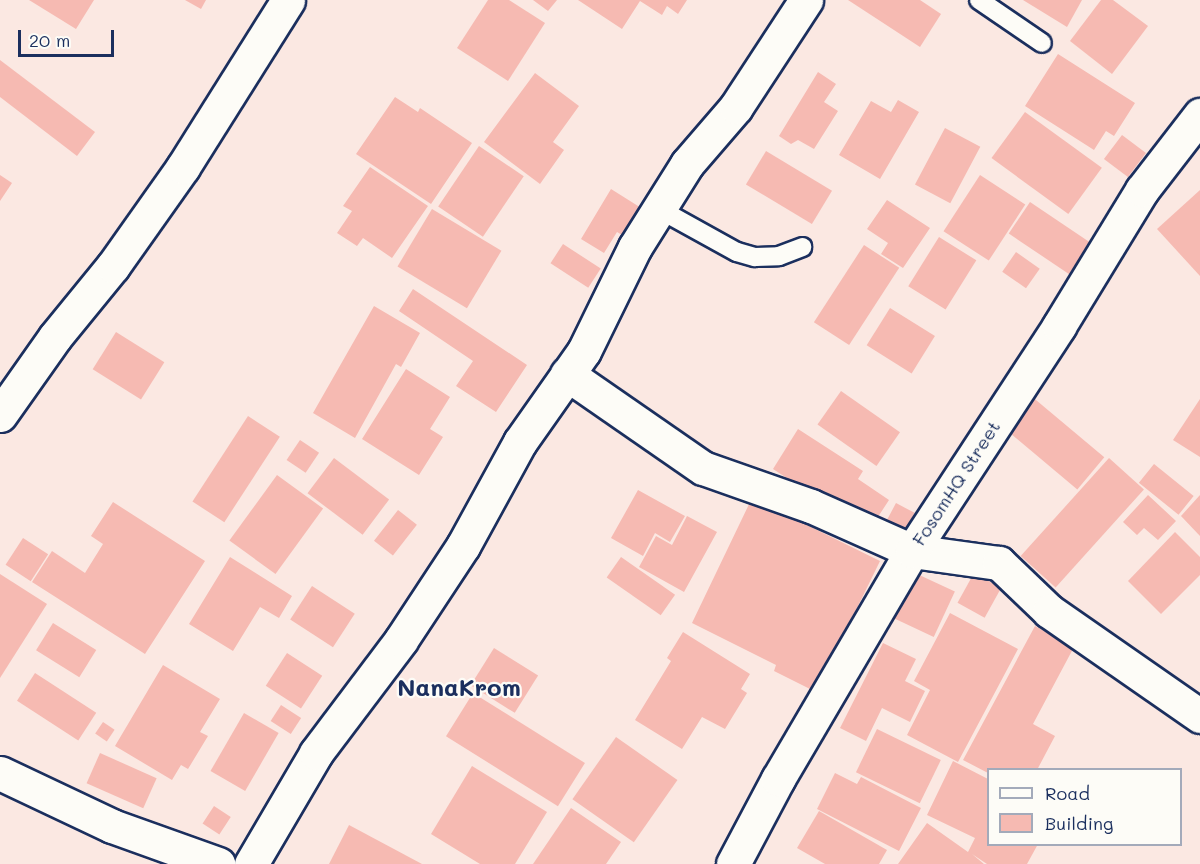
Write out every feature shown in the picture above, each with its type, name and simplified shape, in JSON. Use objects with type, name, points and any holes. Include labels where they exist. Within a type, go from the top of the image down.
[{"type":"street","points":[[0,415],[56,337],[113,266],[183,167],[288,0]]},
{"type":"street","points":[[251,864],[316,753],[401,640],[464,546],[520,442],[584,351],[635,247],[687,164],[736,107],[806,0]]},
{"type":"street","name":"FosomHQ Street","points":[[733,864],[778,779],[912,551],[1059,326],[1142,190],[1200,115]]},
{"type":"street","points":[[567,374],[703,468],[811,506],[912,551],[999,563],[1049,611],[1104,652],[1200,716]]},
{"type":"street","points":[[0,773],[112,826],[218,864]]},
{"type":"lane","points":[[979,0],[1042,43]]},
{"type":"lane","points":[[659,209],[737,252],[755,257],[779,256],[802,247]]},
{"type":"building","points":[[29,0],[94,0],[76,29]]},
{"type":"building","points":[[185,0],[206,0],[201,9]]},
{"type":"building","points":[[488,0],[509,0],[545,23],[508,81],[457,48]]},
{"type":"building","points":[[533,0],[557,0],[548,11]]},
{"type":"building","points":[[578,0],[687,0],[678,14],[667,6],[662,15],[640,1],[622,29]]},
{"type":"building","points":[[848,0],[920,0],[941,14],[920,47]]},
{"type":"building","points":[[1023,0],[1082,0],[1067,27]]},
{"type":"building","points":[[1101,0],[1113,0],[1148,26],[1112,74],[1070,41]]},
{"type":"building","points":[[1058,54],[1135,103],[1114,136],[1106,131],[1094,150],[1025,106]]},
{"type":"building","points":[[0,60],[95,132],[77,156],[0,97]]},
{"type":"building","points":[[818,72],[836,84],[824,102],[838,111],[814,149],[798,140],[791,144],[779,136]]},
{"type":"building","points":[[535,73],[579,106],[553,142],[564,150],[540,184],[484,142]]},
{"type":"building","points":[[395,97],[418,112],[420,108],[472,143],[431,204],[356,154]]},
{"type":"building","points":[[898,100],[919,112],[880,179],[839,155],[871,101],[891,112]]},
{"type":"building","points":[[1025,112],[1102,168],[1068,214],[991,158]]},
{"type":"building","points":[[945,128],[980,147],[950,203],[915,185]]},
{"type":"building","points":[[1122,135],[1146,153],[1128,177],[1104,159]]},
{"type":"building","points":[[479,146],[524,176],[483,237],[438,207]]},
{"type":"building","points":[[766,151],[832,191],[812,224],[746,184]]},
{"type":"building","points":[[370,167],[428,206],[392,258],[363,238],[357,246],[337,233],[352,211],[343,206]]},
{"type":"building","points":[[0,175],[12,183],[0,201]]},
{"type":"building","points":[[980,175],[1025,204],[989,261],[944,231]]},
{"type":"building","points":[[611,189],[646,211],[629,239],[617,232],[604,253],[581,239]]},
{"type":"building","points":[[1200,190],[1200,276],[1157,229]]},
{"type":"building","points":[[887,200],[930,228],[903,268],[881,254],[888,243],[867,229]]},
{"type":"building","points":[[1030,202],[1091,243],[1069,274],[1009,234]]},
{"type":"building","points":[[432,209],[501,251],[467,308],[397,266]]},
{"type":"building","points":[[939,237],[976,260],[946,310],[908,286]]},
{"type":"building","points":[[563,244],[601,269],[588,288],[550,263]]},
{"type":"building","points":[[864,245],[899,268],[849,345],[814,322]]},
{"type":"building","points":[[1016,252],[1040,269],[1026,288],[1002,272]]},
{"type":"building","points":[[413,289],[527,365],[496,412],[456,386],[473,361],[399,311]]},
{"type":"building","points":[[374,306],[420,333],[401,367],[396,364],[355,438],[313,413]]},
{"type":"building","points":[[890,308],[935,336],[912,373],[867,345]]},
{"type":"building","points":[[116,332],[164,362],[141,400],[93,369]]},
{"type":"building","points":[[406,369],[450,397],[430,429],[443,437],[419,475],[362,439]]},
{"type":"building","points":[[841,391],[900,432],[876,466],[817,425]]},
{"type":"building","points":[[1030,395],[1104,457],[1077,490],[1003,427]]},
{"type":"building","points":[[1200,399],[1200,457],[1173,440]]},
{"type":"building","points":[[248,416],[280,437],[224,522],[192,502]]},
{"type":"building","points":[[798,429],[863,471],[858,479],[889,500],[874,523],[839,500],[833,508],[773,469]]},
{"type":"building","points":[[300,440],[319,453],[306,473],[287,460]]},
{"type":"building","points":[[334,458],[389,500],[363,535],[308,493]]},
{"type":"building","points":[[1109,458],[1144,489],[1056,588],[1021,556]]},
{"type":"building","points":[[1154,464],[1194,496],[1179,515],[1139,483]]},
{"type":"building","points":[[277,475],[323,509],[276,574],[229,541]]},
{"type":"building","points":[[638,490],[685,516],[670,542],[655,533],[643,556],[611,538]]},
{"type":"building","points":[[1148,495],[1176,521],[1158,540],[1144,528],[1137,535],[1123,522]]},
{"type":"building","points":[[1200,495],[1200,536],[1181,516]]},
{"type":"building","points":[[752,498],[880,561],[816,692],[774,671],[776,665],[692,623]]},
{"type":"building","points":[[113,502],[205,561],[145,654],[32,582],[52,551],[85,573],[103,544],[91,536]]},
{"type":"building","points":[[896,503],[915,513],[903,535],[884,525]]},
{"type":"building","points":[[398,510],[417,525],[393,556],[374,541]]},
{"type":"building","points":[[687,516],[717,532],[684,592],[639,567],[656,536],[672,545]]},
{"type":"building","points":[[1175,532],[1200,557],[1200,575],[1161,614],[1128,581]]},
{"type":"building","points":[[23,538],[48,554],[31,581],[6,565]]},
{"type":"building","points":[[230,557],[292,596],[279,618],[260,607],[233,651],[189,624]]},
{"type":"building","points":[[621,557],[675,595],[661,615],[607,577]]},
{"type":"building","points":[[915,573],[955,592],[934,637],[894,618]]},
{"type":"building","points":[[974,573],[1001,588],[985,618],[958,603]]},
{"type":"building","points":[[0,574],[47,604],[0,678]]},
{"type":"building","points":[[312,586],[355,614],[333,647],[290,620]]},
{"type":"building","points":[[950,613],[1018,649],[958,762],[907,735],[930,690],[914,681]]},
{"type":"building","points":[[53,623],[96,650],[79,677],[36,650]]},
{"type":"building","points":[[1035,626],[1074,647],[1033,724],[1055,736],[1038,768],[987,768],[987,772],[963,760]]},
{"type":"building","points":[[683,632],[750,674],[741,689],[747,693],[725,729],[702,717],[682,749],[635,720],[671,661],[667,658]]},
{"type":"building","points":[[883,643],[916,659],[905,681],[925,691],[910,722],[882,708],[866,741],[840,728]]},
{"type":"building","points":[[494,648],[538,676],[515,713],[471,685]]},
{"type":"building","points":[[287,653],[322,676],[301,709],[266,686]]},
{"type":"building","points":[[163,665],[220,699],[200,732],[208,736],[188,769],[181,765],[172,780],[115,746]]},
{"type":"building","points":[[35,673],[96,713],[78,740],[17,701]]},
{"type":"building","points":[[473,693],[585,763],[558,806],[446,736]]},
{"type":"building","points":[[281,705],[301,718],[291,734],[271,721]]},
{"type":"building","points":[[244,713],[279,733],[245,791],[211,771]]},
{"type":"building","points":[[103,722],[115,730],[107,741],[95,734]]},
{"type":"building","points":[[877,729],[941,760],[920,803],[856,772]]},
{"type":"building","points":[[616,737],[677,780],[634,842],[572,799]]},
{"type":"building","points":[[100,753],[157,778],[143,808],[87,783]]},
{"type":"building","points":[[953,761],[987,778],[987,846],[1037,846],[1027,864],[987,864],[972,854],[984,864],[898,864],[927,823],[968,852],[975,838],[927,815]]},
{"type":"building","points":[[472,766],[547,812],[515,864],[480,864],[431,834]]},
{"type":"building","points":[[835,773],[857,784],[861,777],[921,808],[899,851],[817,809]]},
{"type":"building","points":[[214,806],[231,817],[219,835],[203,824]]},
{"type":"building","points":[[571,808],[621,842],[606,864],[533,864]]},
{"type":"building","points":[[819,811],[887,850],[879,864],[825,864],[797,848]]},
{"type":"building","points":[[349,825],[422,864],[329,864]]},
{"type":"district","name":"NanaKrom","points":[[459,687]]}]
